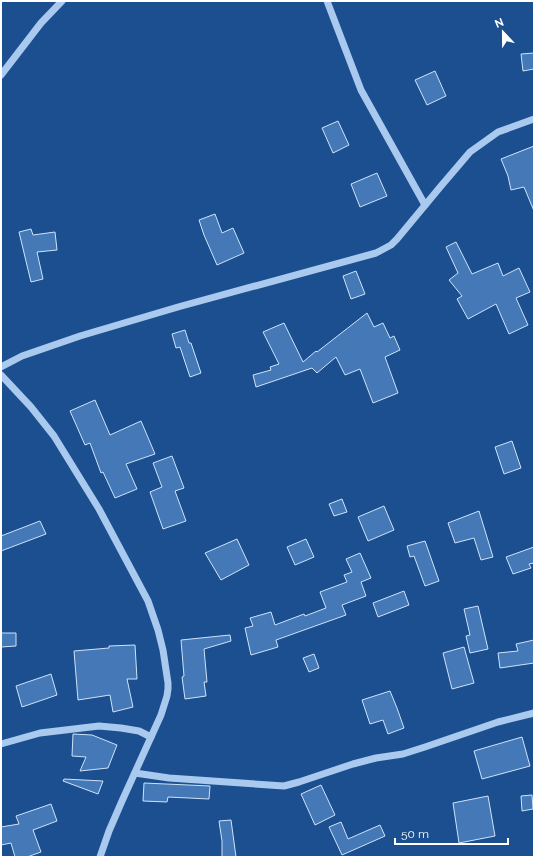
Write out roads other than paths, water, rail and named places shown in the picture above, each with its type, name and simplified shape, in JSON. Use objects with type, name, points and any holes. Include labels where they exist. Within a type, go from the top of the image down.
[{"type":"street","points":[[1,75],[41,23],[62,1]]},
{"type":"street","points":[[327,1],[361,90],[425,205]]},
{"type":"street","points":[[1,366],[22,356],[80,336],[185,305],[376,253],[391,245],[397,239],[470,152],[498,132],[534,119]]},
{"type":"street","points":[[1,375],[31,407],[54,436],[99,509],[148,601],[163,650],[168,683],[167,696],[161,714],[109,831],[100,857]]},
{"type":"street","points":[[135,773],[169,778],[284,786],[353,764],[376,758],[403,754],[498,722],[534,713]]},
{"type":"street","points":[[1,744],[40,734],[99,726],[139,731],[151,737]]}]
